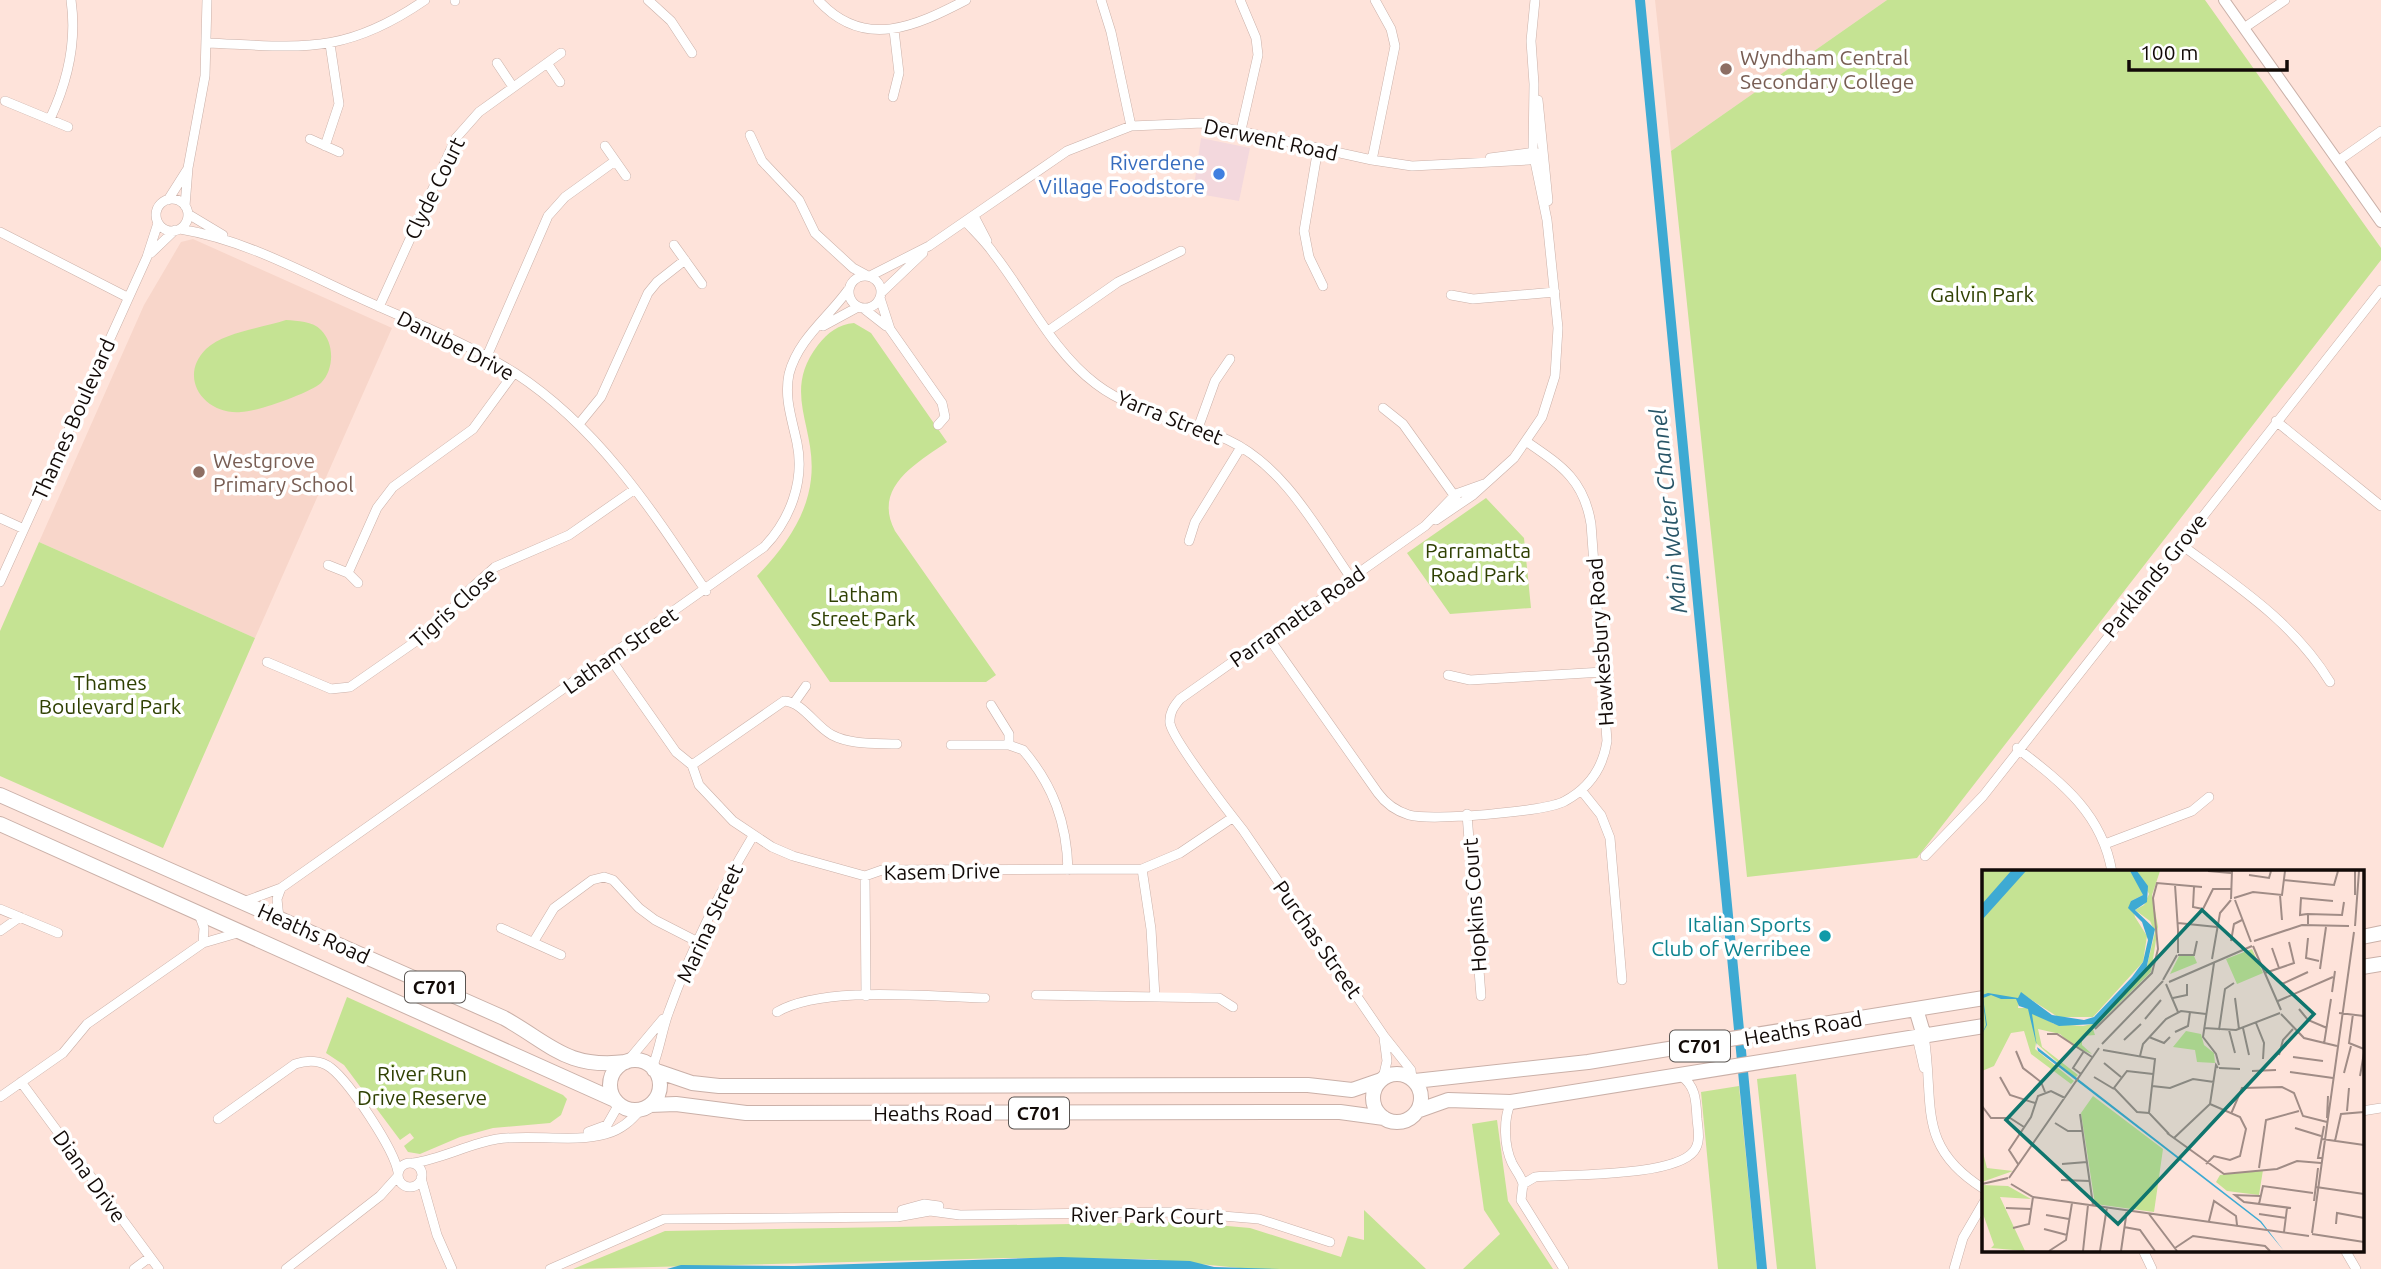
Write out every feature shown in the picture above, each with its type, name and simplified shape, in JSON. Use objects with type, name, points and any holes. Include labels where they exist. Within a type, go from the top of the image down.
[{"type":"main road","name":"Heaths Road","points":[[0,795],[504,1018],[573,1060],[597,1065],[626,1062]]},
{"type":"main road","name":"Heaths Road","points":[[0,824],[617,1102]]},
{"type":"main road","name":"Heaths Road","points":[[1413,1080],[1588,1062],[1982,998]]},
{"type":"main road","points":[[1916,1009],[1921,1036]]},
{"type":"main road","name":"Heaths Road","points":[[1417,1111],[1448,1100],[1511,1102],[1982,1026]]},
{"type":"main road","name":"C701","points":[[626,1062],[640,1061],[653,1069]]},
{"type":"main road","points":[[617,1102],[611,1089],[612,1077],[626,1062]]},
{"type":"main road","name":"Heaths Road","points":[[653,1069],[692,1083],[719,1086],[1308,1085],[1352,1090],[1382,1079]]},
{"type":"main road","points":[[646,1107],[660,1089],[653,1069]]},
{"type":"main road","name":"C701","points":[[1382,1079],[1398,1074],[1413,1080]]},
{"type":"main road","points":[[1382,1079],[1374,1090],[1373,1101],[1384,1118]]},
{"type":"main road","points":[[1413,1080],[1421,1098],[1417,1111]]},
{"type":"main road","name":"C701","points":[[617,1102],[627,1109],[646,1107]]},
{"type":"main road","name":"Heaths Road","points":[[646,1107],[676,1104],[746,1113],[1340,1112],[1384,1118]]},
{"type":"main road","name":"C701","points":[[1384,1118],[1402,1121],[1417,1111]]},
{"type":"street","points":[[50,119],[65,87],[71,58],[71,0]]},
{"type":"street","points":[[188,168],[168,200],[158,209],[158,223],[166,229],[178,229],[187,210],[188,168],[208,44],[207,0]]},
{"type":"street","points":[[208,44],[285,47],[330,44],[380,29],[425,0]]},
{"type":"street","points":[[648,0],[676,28],[692,53]]},
{"type":"street","points":[[818,0],[853,24],[894,30],[920,24],[966,0]]},
{"type":"street","points":[[1101,0],[1111,32],[1131,126]]},
{"type":"street","points":[[1240,0],[1256,38],[1258,54],[1241,130]]},
{"type":"street","points":[[1372,160],[1395,46],[1391,29],[1376,0]]},
{"type":"street","name":"Parramatta Road","points":[[1172,709],[1180,699],[1425,526],[1457,499],[1484,484],[1505,467],[1527,442],[1545,410],[1555,376],[1559,348],[1547,220],[1548,186],[1536,155],[1543,133],[1534,84],[1531,41],[1535,0]]},
{"type":"street","points":[[2224,0],[2381,222]]},
{"type":"street","points":[[2244,28],[2285,0]]},
{"type":"street","points":[[893,97],[899,73],[894,30]]},
{"type":"street","points":[[326,146],[339,104],[330,44]]},
{"type":"street","name":"Clyde Court","points":[[379,307],[450,148],[479,112],[561,53]]},
{"type":"street","points":[[497,63],[513,87]]},
{"type":"street","points":[[547,64],[560,82]]},
{"type":"street","points":[[5,101],[68,127]]},
{"type":"street","name":"Derwent Road","points":[[868,276],[929,246],[1067,151],[1131,126],[1186,122],[1241,130],[1372,160],[1412,166],[1536,155]]},
{"type":"street","points":[[2338,161],[2381,131]]},
{"type":"street","points":[[750,135],[762,161],[799,200],[811,228],[844,260],[878,283],[890,329],[942,403],[945,417],[938,425]]},
{"type":"street","points":[[310,139],[339,152]]},
{"type":"street","points":[[605,146],[626,176]]},
{"type":"street","points":[[1318,148],[1304,231],[1309,257],[1323,286]]},
{"type":"street","points":[[487,356],[548,216],[565,197],[615,161]]},
{"type":"street","points":[[168,200],[178,200],[187,210]]},
{"type":"street","name":"Danube Drive","points":[[187,210],[246,248]]},
{"type":"street","name":"Yarra Street","points":[[970,219],[1072,362],[1108,392],[1241,447],[1284,484],[1351,578]]},
{"type":"street","name":"Thames Boulevard","points":[[0,582],[147,257],[158,223]]},
{"type":"street","name":"Danube Drive","points":[[178,229],[246,248],[487,356],[514,373],[579,424],[635,489],[706,591]]},
{"type":"street","name":"Thames Boulevard","points":[[147,257],[178,229]]},
{"type":"street","points":[[0,232],[127,297]]},
{"type":"street","points":[[674,245],[702,284]]},
{"type":"street","name":"Derwent Road","points":[[880,296],[929,246]]},
{"type":"street","points":[[1048,331],[1118,282],[1181,251]]},
{"type":"street","points":[[579,424],[601,397],[648,293],[657,282],[685,260]]},
{"type":"street","points":[[844,260],[850,300],[890,329]]},
{"type":"street","points":[[849,288],[856,278],[868,276]]},
{"type":"street","name":"Latham Street","points":[[243,902],[281,888],[706,591],[764,547],[782,525],[792,506],[799,459],[787,401],[794,359],[849,288]]},
{"type":"street","name":"Parklands Grove","points":[[1925,856],[1983,796],[2017,748],[2381,290]]},
{"type":"street","points":[[1451,295],[1473,299],[1555,292]]},
{"type":"street","points":[[860,307],[872,306],[880,296]]},
{"type":"street","name":"Latham Street","points":[[815,330],[860,307]]},
{"type":"street","points":[[1198,429],[1215,382],[1230,359]]},
{"type":"street","points":[[348,573],[377,508],[393,488],[473,429],[514,373]]},
{"type":"street","points":[[1383,408],[1403,424],[1457,499]]},
{"type":"street","points":[[2276,421],[2381,506]]},
{"type":"street","name":"Hawkesbury Road","points":[[1268,637],[1388,804],[1399,811],[1418,817],[1547,807],[1563,803],[1581,790],[1596,772],[1605,749],[1603,671],[1587,502],[1571,476],[1527,442]]},
{"type":"street","points":[[1188,541],[1195,523],[1241,447]]},
{"type":"street","name":"Tigris Close","points":[[267,662],[331,689],[350,687],[435,628],[467,592],[495,567],[569,535],[635,489]]},
{"type":"street","points":[[0,518],[24,528]]},
{"type":"street","points":[[2179,543],[2276,617],[2298,638],[2330,682]]},
{"type":"street","points":[[328,565],[348,573],[358,583]]},
{"type":"street","name":"Kasem Drive","points":[[610,658],[676,752],[692,765],[699,785],[715,804],[753,836],[793,856],[865,876],[882,870],[1142,869],[1180,853],[1229,820]]},
{"type":"street","points":[[1448,675],[1471,680],[1603,671]]},
{"type":"street","points":[[794,703],[806,686]]},
{"type":"street","points":[[692,765],[778,703],[794,703],[832,735],[850,741],[897,744]]},
{"type":"street","points":[[991,705],[1009,734],[1009,746]]},
{"type":"street","name":"Purchas Street","points":[[1172,709],[1170,721],[1174,734],[1214,790],[1229,820],[1251,843],[1384,1036],[1411,1070],[1413,1080]]},
{"type":"street","points":[[951,745],[1017,747],[1027,755],[1058,806],[1067,845],[1068,870]]},
{"type":"street","points":[[2017,748],[2068,787],[2090,815],[2105,844],[2112,870]]},
{"type":"street","points":[[1581,790],[1601,814],[1611,838],[1622,980]]},
{"type":"street","points":[[2105,844],[2192,811],[2209,797]]},
{"type":"street","name":"Hopkins Court","points":[[1467,814],[1481,996]]},
{"type":"street","name":"Marina Street","points":[[653,1069],[668,1012],[698,942],[724,883],[753,836]]},
{"type":"street","points":[[1142,869],[1151,929],[1156,997]]},
{"type":"street","points":[[865,876],[866,996]]},
{"type":"street","points":[[534,941],[554,908],[592,880],[604,877],[613,880],[639,908],[655,920],[698,942]]},
{"type":"street","points":[[279,918],[277,899],[281,888]]},
{"type":"street","points":[[0,908],[58,933]]},
{"type":"street","points":[[197,911],[204,928],[203,943]]},
{"type":"street","points":[[0,931],[20,917]]},
{"type":"street","points":[[501,928],[561,955]]},
{"type":"street","points":[[0,1097],[68,1048],[87,1024],[203,943],[243,932]]},
{"type":"street","points":[[1036,995],[1219,998],[1233,1007]]},
{"type":"street","points":[[776,1012],[791,998],[985,998]]},
{"type":"street","name":"Marina Street","points":[[626,1062],[668,1012]]},
{"type":"street","points":[[1382,1079],[1387,1061],[1384,1036]]},
{"type":"street","points":[[1921,1036],[1940,1148],[1956,1170],[1982,1188]]},
{"type":"street","points":[[218,1119],[287,1068],[303,1061],[313,1061],[331,1068],[390,1148],[398,1174],[425,1202]]},
{"type":"street","points":[[1523,1184],[1535,1177],[1653,1168],[1681,1161],[1694,1151],[1699,1138],[1693,1087],[1679,1075]]},
{"type":"street","name":"Diana Drive","points":[[21,1082],[159,1269]]},
{"type":"street","points":[[565,1136],[605,1127],[617,1102]]},
{"type":"street","points":[[1511,1102],[1506,1113],[1505,1129],[1511,1160],[1523,1184],[1521,1200],[1564,1269]]},
{"type":"street","points":[[286,1269],[380,1196],[411,1163],[495,1140],[592,1137],[626,1125],[646,1107]]},
{"type":"street","points":[[390,1148],[411,1163],[422,1177],[425,1202],[452,1269]]},
{"type":"street","points":[[380,1196],[408,1187],[444,1156]]},
{"type":"street","name":"River Park Court","points":[[550,1269],[664,1219],[890,1216],[924,1204],[948,1209],[960,1215],[1174,1212],[1259,1219],[1330,1242]]},
{"type":"street","points":[[1954,1269],[1964,1238],[1982,1206]]},
{"type":"street","points":[[2144,1252],[2152,1269]]},
{"type":"street","points":[[2346,1252],[2356,1269]]},
{"type":"street","points":[[134,1269],[150,1257]]},
{"type":"shaded area","name":"Wyndham Central Secondary College","points":[[1655,0],[1887,0],[1671,151]]},
{"type":"shaded area","points":[[1201,138],[1250,148],[1239,201],[1193,193]]},
{"type":"shaded area","name":"Westgrove Primary School","points":[[193,239],[392,328],[255,638],[39,542],[144,305],[181,242]]},
{"type":"green space","name":"Galvin Park","points":[[1887,0],[2205,0],[2381,248],[2381,260],[1917,858],[1747,877],[1671,151]]},
{"type":"green space","points":[[286,320],[314,325],[326,336],[331,357],[328,371],[321,383],[295,397],[248,411],[228,411],[216,408],[206,401],[199,392],[194,372],[206,349],[233,334]]},
{"type":"green space","name":"Latham Street Park","points":[[854,323],[871,333],[947,442],[901,478],[889,501],[889,515],[895,531],[996,675],[986,682],[830,682],[757,576],[792,532],[809,493],[812,460],[801,395],[807,362],[829,333],[843,325]]},
{"type":"green space","name":"Parramatta Road Park","points":[[1486,498],[1524,538],[1531,608],[1450,614],[1407,553]]},
{"type":"green space","name":"Thames Boulevard Park","points":[[39,542],[255,638],[163,848],[0,776],[0,631]]},
{"type":"green space","name":"River Run Drive Reserve","points":[[347,997],[563,1095],[567,1099],[561,1115],[550,1123],[493,1128],[460,1137],[420,1154],[408,1152],[404,1146],[414,1138],[410,1133],[400,1140],[344,1065],[326,1053]]},
{"type":"green space","points":[[1796,1074],[1816,1269],[1777,1269],[1757,1079]]},
{"type":"green space","points":[[1739,1086],[1757,1269],[1718,1269],[1701,1092]]},
{"type":"green space","points":[[1497,1120],[1508,1201],[1553,1269],[1463,1269],[1500,1234],[1484,1210],[1472,1124]]},
{"type":"green space","points":[[1364,1210],[1426,1269],[1250,1269],[1149,1259],[1006,1258],[573,1269],[665,1231],[1182,1222],[1250,1228],[1341,1257],[1348,1236],[1364,1240]]},
{"type":"water","points":[[1635,0],[1645,0],[1767,1269],[1757,1269]]},
{"type":"water","points":[[1061,1257],[1190,1261],[1214,1267],[1280,1269],[667,1269],[681,1265],[794,1266]]},
{"type":"place","name":"Wyndham Central Secondary College","points":[[1726,69]]},
{"type":"place","name":"Riverdene Village Foodstore","points":[[1219,174]]},
{"type":"place","name":"Westgrove Primary School","points":[[199,472]]},
{"type":"place","name":"Italian Sports Club of Werribee","points":[[1825,936]]},
{"type":"water label","name":"Main Water Channel","points":[[1668,511]]}]
